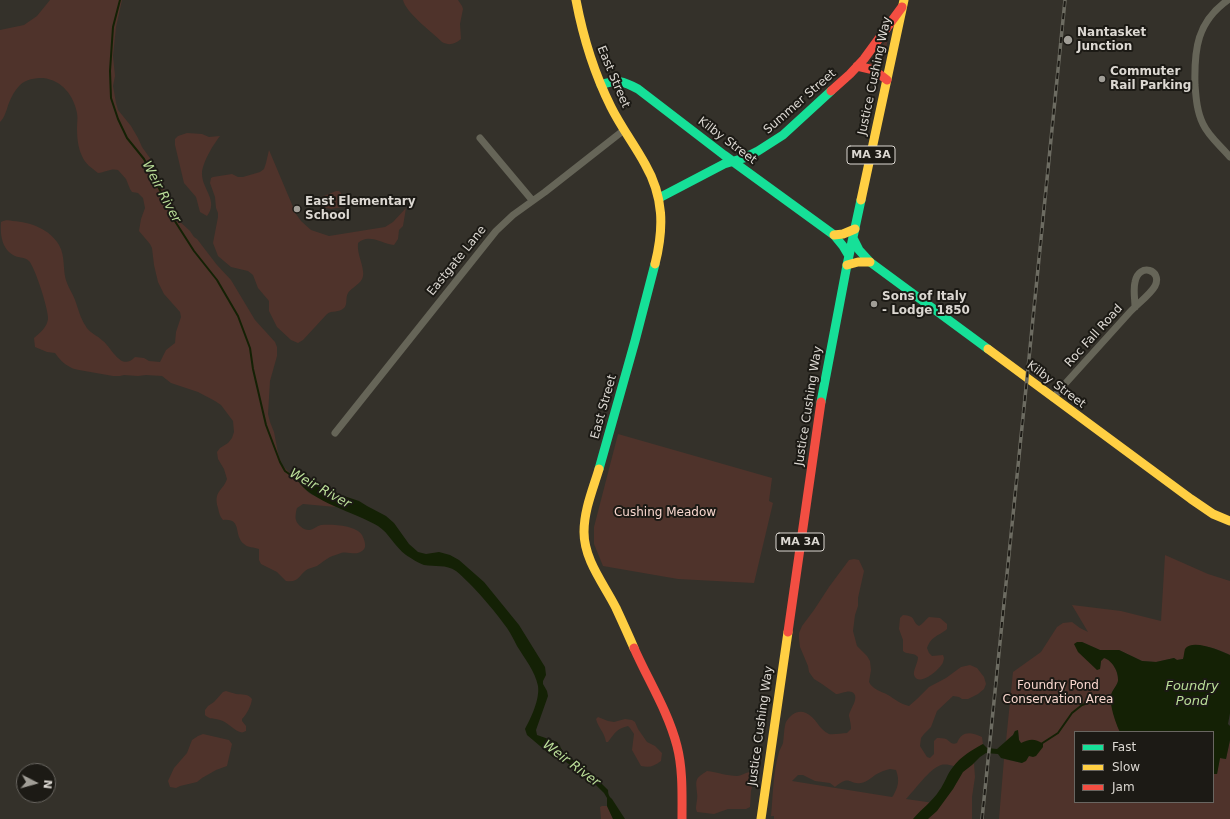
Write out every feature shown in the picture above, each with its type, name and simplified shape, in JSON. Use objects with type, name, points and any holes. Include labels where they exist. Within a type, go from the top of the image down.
[{"type":"main road","name":"East Street","points":[[576,0],[587,49],[601,85],[655,185],[659,198],[661,224],[658,252],[629,365],[589,504],[584,536],[594,568],[616,608],[675,736],[681,766],[682,819]]},
{"type":"main road","name":"Summer Street","points":[[659,198],[724,164],[744,158],[778,140],[857,66],[905,2]]},
{"type":"main road","name":"Justice Cushing Way","points":[[761,819],[811,468],[829,358],[848,261],[905,2]]},
{"type":"main road","points":[[857,66],[874,70],[887,80]]},
{"type":"main road","name":"Kilby Street","points":[[601,85],[612,81],[617,81],[634,87],[834,235],[843,246],[848,261]]},
{"type":"main road","name":"Kilby Street","points":[[854,233],[859,250],[870,262],[1202,507],[1230,521]]},
{"type":"main road","points":[[834,235],[854,233]]},
{"type":"main road","points":[[848,261],[870,262]]},
{"type":"street","points":[[1228,0],[1205,24],[1200,34],[1197,45],[1195,67],[1196,101],[1201,119],[1212,138],[1230,157]]},
{"type":"street","name":"Eastgate Lane","points":[[335,433],[496,231],[532,200],[624,130]]},
{"type":"street","points":[[480,138],[532,200]]},
{"type":"street","name":"Roc Fall Road","points":[[1053,398],[1155,285],[1156,276],[1150,270],[1143,270],[1136,278],[1134,288],[1135,307]]},
{"type":"green space","points":[[50,0],[122,0],[116,27],[113,56],[115,76],[113,86],[118,110],[131,126],[142,147],[152,161],[163,187],[172,202],[177,219],[190,231],[231,280],[255,320],[275,342],[277,347],[277,356],[270,381],[268,414],[282,465],[309,493],[336,507],[303,504],[297,508],[297,522],[306,530],[311,530],[321,525],[337,525],[354,529],[362,535],[364,539],[364,550],[355,553],[341,553],[330,557],[317,566],[305,571],[294,581],[286,581],[277,572],[261,564],[259,560],[259,549],[249,547],[241,541],[236,525],[233,522],[223,520],[221,518],[217,498],[227,479],[224,469],[218,459],[217,452],[228,443],[234,432],[233,421],[221,405],[198,392],[171,383],[162,376],[113,376],[79,370],[66,364],[55,353],[47,352],[35,347],[34,338],[46,325],[48,314],[32,265],[26,259],[15,256],[7,250],[3,242],[1,222],[8,220],[39,227],[55,239],[61,250],[67,283],[83,322],[89,330],[103,341],[121,360],[125,362],[130,361],[135,357],[160,362],[166,350],[175,343],[176,332],[181,317],[180,312],[164,294],[158,282],[152,248],[139,231],[145,208],[143,198],[138,193],[132,192],[126,179],[118,170],[98,173],[83,159],[78,142],[77,113],[73,101],[66,90],[61,85],[50,79],[37,78],[25,81],[14,93],[0,122],[0,30],[24,25],[37,16]]},
{"type":"green space","points":[[403,0],[458,0],[463,9],[460,24],[461,39],[452,44],[442,42],[409,11]]},
{"type":"green space","points":[[887,39],[882,67],[875,64],[869,64]]},
{"type":"green space","points":[[187,133],[202,134],[209,137],[220,136],[208,154],[202,170],[203,179],[211,200],[210,211],[207,216],[200,212],[196,197],[184,183],[175,145],[175,139],[178,136]]},
{"type":"green space","points":[[269,150],[296,214],[311,230],[329,236],[385,227],[393,222],[406,208],[403,226],[399,230],[398,239],[394,245],[371,239],[362,240],[358,243],[358,251],[363,271],[361,281],[348,293],[344,308],[327,314],[303,340],[298,343],[291,340],[277,327],[269,311],[269,301],[258,288],[253,275],[248,271],[231,267],[218,256],[213,243],[218,213],[215,197],[210,183],[211,178],[232,174],[238,177],[243,177],[260,172],[264,169]]},
{"type":"green space","points":[[336,191],[341,193],[343,207],[331,209],[321,207],[318,200],[319,198]]},
{"type":"green space","name":"Cushing Meadow","points":[[618,434],[772,478],[769,501],[773,503],[754,583],[678,579],[603,566],[594,544],[594,527]]},
{"type":"green space","name":"Foundry Pond Conservation Area","points":[[1165,555],[1208,574],[1230,581],[1230,655],[1211,648],[1190,646],[1183,659],[1177,660],[1174,658],[1156,662],[1142,661],[1119,650],[1100,650],[1082,642],[1100,669],[1101,661],[1104,658],[1110,661],[1116,670],[1118,681],[1111,698],[1114,715],[1120,731],[1074,731],[1074,803],[1214,803],[1214,774],[1217,774],[1220,758],[1226,759],[1230,740],[1230,819],[999,819],[1004,759],[1022,763],[1021,743],[1019,740],[1018,731],[1015,731],[1006,741],[1013,672],[1041,652],[1057,627],[1063,623],[1072,622],[1088,632],[1072,605],[1121,611],[1161,621]]},
{"type":"green space","points":[[849,560],[859,560],[864,571],[853,631],[857,646],[870,661],[871,670],[869,682],[873,687],[900,703],[909,706],[929,687],[946,678],[961,667],[970,665],[977,668],[984,677],[986,684],[984,689],[978,694],[968,699],[953,696],[937,711],[931,727],[921,738],[920,746],[927,757],[930,758],[934,754],[934,741],[937,738],[945,739],[955,744],[961,736],[971,733],[982,737],[983,744],[970,752],[954,766],[941,765],[936,767],[906,799],[941,804],[953,789],[962,772],[974,763],[975,777],[972,797],[972,819],[774,819],[774,816],[771,816],[776,767],[779,752],[783,743],[785,724],[790,717],[797,712],[806,713],[829,734],[847,733],[851,729],[849,713],[855,700],[854,694],[848,691],[836,694],[814,679],[809,672],[800,647],[799,639],[799,633],[802,626]],"holes":[[[890,769],[896,770],[898,784],[892,797],[792,781],[798,775],[803,775],[815,781],[830,783],[835,787],[844,781],[857,783],[863,782],[869,780],[882,771]]]},
{"type":"green space","points":[[903,615],[910,616],[919,626],[929,617],[940,618],[947,624],[947,629],[933,638],[927,648],[932,656],[943,655],[943,663],[933,674],[924,679],[916,679],[914,675],[918,657],[903,651],[903,640],[899,629],[900,618]]},
{"type":"green space","points":[[226,691],[247,695],[252,699],[246,715],[242,719],[246,726],[246,731],[240,732],[223,721],[207,717],[205,715],[205,710],[208,706]]},
{"type":"green space","points":[[598,717],[614,722],[625,719],[635,722],[647,742],[655,746],[662,753],[661,761],[652,766],[641,766],[632,750],[634,734],[628,726],[618,730],[608,742],[606,742],[596,719]]},
{"type":"green space","points":[[203,734],[229,740],[232,744],[227,766],[216,770],[197,782],[176,788],[170,787],[168,781],[174,768],[187,753],[192,740]]},
{"type":"green space","points":[[707,771],[737,776],[753,772],[754,779],[751,791],[750,807],[746,809],[728,809],[714,814],[697,812],[697,780]]},
{"type":"green space","points":[[607,806],[613,819],[601,819],[600,807]]},
{"type":"water","points":[[298,480],[302,480],[306,483],[359,501],[386,516],[394,523],[409,544],[418,552],[426,554],[439,552],[450,555],[459,560],[484,582],[519,625],[545,667],[546,675],[543,684],[548,696],[536,730],[537,735],[557,742],[564,753],[592,774],[608,790],[609,796],[625,819],[613,819],[607,806],[607,798],[593,782],[562,759],[553,757],[527,735],[525,729],[538,697],[538,686],[535,675],[507,628],[490,606],[469,583],[452,569],[424,565],[412,559],[402,552],[378,526],[322,500],[303,487]]},
{"type":"water","name":"Foundry Pond","points":[[1077,642],[1082,642],[1100,650],[1119,650],[1142,661],[1156,662],[1174,658],[1177,660],[1183,659],[1185,649],[1194,645],[1207,646],[1230,655],[1230,713],[1228,724],[1230,726],[1230,740],[1226,759],[1220,758],[1217,774],[1214,774],[1214,731],[1120,731],[1113,714],[1111,703],[1112,693],[1118,681],[1116,670],[1110,661],[1104,658],[1101,661],[1100,669],[1097,670],[1078,652],[1074,644]]},
{"type":"water","points":[[1018,730],[1019,740],[1021,743],[1032,740],[1043,744],[1043,747],[1036,756],[1029,756],[1026,761],[1022,763],[1001,758],[998,754],[986,753],[963,772],[937,811],[928,819],[913,819],[936,795],[951,770],[963,757],[983,744],[987,748],[997,749],[1013,735],[1015,731]]},
{"type":"waterway","name":"Weir River","points":[[120,0],[113,27],[110,71],[111,98],[118,119],[127,138],[144,159],[171,215],[194,251],[217,280],[238,316],[250,348],[253,369],[266,425],[285,471],[299,481]]},
{"type":"waterway","name":"Weir River","points":[[1041,744],[1058,733],[1072,713],[1082,705],[1103,698],[1113,697]]},
{"type":"railway","points":[[982,819],[1065,0]]},
{"type":"traffic: fast","points":[[601,85],[611,82],[620,82],[638,89],[724,155],[834,235],[849,256]]},
{"type":"traffic: fast","points":[[659,198],[724,164],[744,158],[758,151],[783,135],[831,91]]},
{"type":"traffic: fast","points":[[821,402],[861,200]]},
{"type":"traffic: fast","points":[[853,238],[859,250],[870,262],[988,349]]},
{"type":"traffic: fast","points":[[599,469],[655,264]]},
{"type":"traffic: slow","points":[[576,0],[582,28],[599,81],[615,114],[645,164],[656,188],[659,201],[661,225],[655,264]]},
{"type":"traffic: slow","points":[[861,200],[904,0]]},
{"type":"traffic: slow","points":[[834,235],[843,234],[855,229]]},
{"type":"traffic: slow","points":[[847,265],[858,262],[870,262]]},
{"type":"traffic: slow","points":[[988,349],[1191,499],[1213,514],[1230,521]]},
{"type":"traffic: slow","points":[[599,469],[589,500],[584,524],[585,542],[591,562],[616,608],[634,648]]},
{"type":"traffic: slow","points":[[761,819],[788,632]]},
{"type":"traffic: jam","points":[[831,91],[864,59],[902,7]]},
{"type":"traffic: jam","points":[[857,66],[874,70],[887,80]]},
{"type":"traffic: jam","points":[[788,632],[821,402]]},
{"type":"traffic: jam","points":[[634,648],[663,708],[677,746],[681,773],[682,819]]},
{"type":"place","name":"Nantasket Junction","points":[[1068,40]]},
{"type":"place","name":"Commuter Rail Parking","points":[[1102,79]]},
{"type":"place","name":"East Elementary School","points":[[297,209]]},
{"type":"place","name":"Sons of Italy - Lodge 1850","points":[[874,304]]}]
